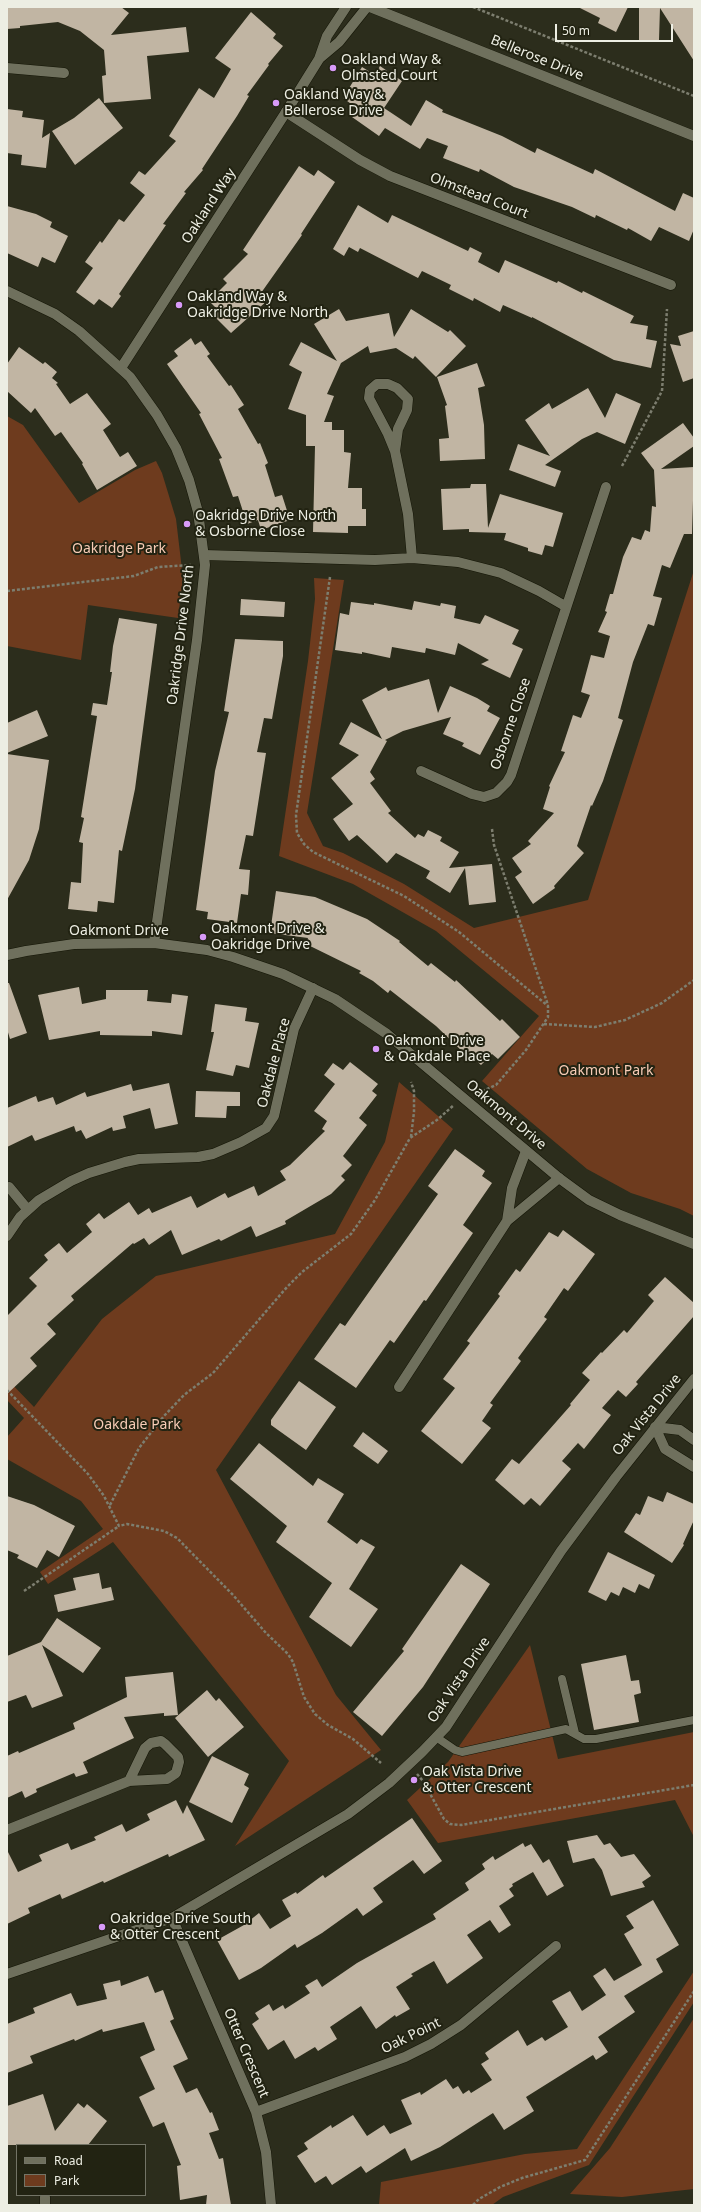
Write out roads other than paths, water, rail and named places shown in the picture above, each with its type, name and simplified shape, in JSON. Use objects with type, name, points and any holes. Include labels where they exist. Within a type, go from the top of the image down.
[{"type":"street","name":"Oakland Way","points":[[121,368],[286,112],[318,59],[327,36],[346,7]]},
{"type":"street","name":"Oakland Way","points":[[318,59],[338,42],[369,7]]},
{"type":"street","name":"Bellerose Drive","points":[[369,7],[694,136]]},
{"type":"street","points":[[7,68],[64,72]]},
{"type":"street","name":"Olmstead Court","points":[[286,112],[360,160],[390,176],[671,285]]},
{"type":"street","name":"Oakridge Drive North","points":[[7,291],[55,314],[80,331],[121,368],[149,403],[166,431],[182,463],[198,512],[205,566],[197,640],[154,943]]},
{"type":"street","points":[[395,451],[398,429],[407,410],[408,399],[397,388],[388,384],[376,384],[370,390],[369,398],[388,434],[395,451],[408,514],[412,558]]},
{"type":"street","name":"Osborne Close","points":[[421,771],[479,797],[490,796],[502,788],[511,774],[565,606],[606,487]]},
{"type":"street","points":[[204,555],[375,560],[412,558],[458,562],[488,569],[519,581],[565,606]]},
{"type":"street","name":"Oakmont Drive","points":[[7,955],[26,950],[74,944],[154,943],[207,950],[233,957],[313,988],[341,1002],[387,1034],[559,1178],[603,1208],[694,1244]]},
{"type":"street","name":"Oakdale Place","points":[[7,1236],[28,1210],[39,1200],[71,1181],[107,1166],[139,1159],[198,1157],[213,1154],[262,1131],[274,1116],[294,1029],[313,988]]},
{"type":"street","points":[[507,1221],[512,1188],[526,1151]]},
{"type":"street","points":[[399,1387],[507,1221],[559,1178]]},
{"type":"street","points":[[9,1187],[28,1210]]},
{"type":"street","name":"Oak Vista Drive","points":[[7,1974],[172,1918],[365,1802],[407,1767],[436,1737],[457,1711],[561,1551],[655,1427],[694,1379]]},
{"type":"street","points":[[655,1427],[680,1430],[694,1440]]},
{"type":"street","points":[[655,1427],[665,1449],[694,1467]]},
{"type":"street","points":[[7,1830],[129,1781],[167,1779],[176,1773],[178,1768],[178,1757],[166,1744],[161,1741],[151,1743],[145,1748],[129,1781]]},
{"type":"street","name":"Otter Crescent","points":[[172,1918],[256,2112],[266,2152],[271,2205]]},
{"type":"street","name":"Oak Point","points":[[256,2112],[405,2057],[432,2044],[461,2025],[556,1946]]},
{"type":"lane","points":[[562,1679],[575,1733]]},
{"type":"lane","points":[[436,1737],[459,1752],[566,1729],[584,1739],[596,1739],[694,1720]]},
{"type":"place","name":"Oakland Way & Olmsted Court","points":[[333,68]]},
{"type":"place","name":"Oakland Way & Bellerose Drive","points":[[276,103]]},
{"type":"place","name":"Oakland Way & Oakridge Drive North","points":[[179,305]]},
{"type":"place","name":"Oakridge Drive North & Osborne Close","points":[[187,524]]},
{"type":"place","name":"Oakmont Drive & Oakridge Drive","points":[[203,937]]},
{"type":"place","name":"Oakmont Drive & Oakdale Place","points":[[376,1049]]},
{"type":"place","name":"Oak Vista Drive & Otter Crescent","points":[[414,1780]]},
{"type":"place","name":"Oakridge Drive South & Otter Crescent","points":[[102,1927]]},
{"type":"park label","name":"Oakridge Park","points":[[119,549]]},
{"type":"park label","name":"Oakmont Park","points":[[606,1071]]},
{"type":"park label","name":"Oakdale Park","points":[[137,1425]]}]
